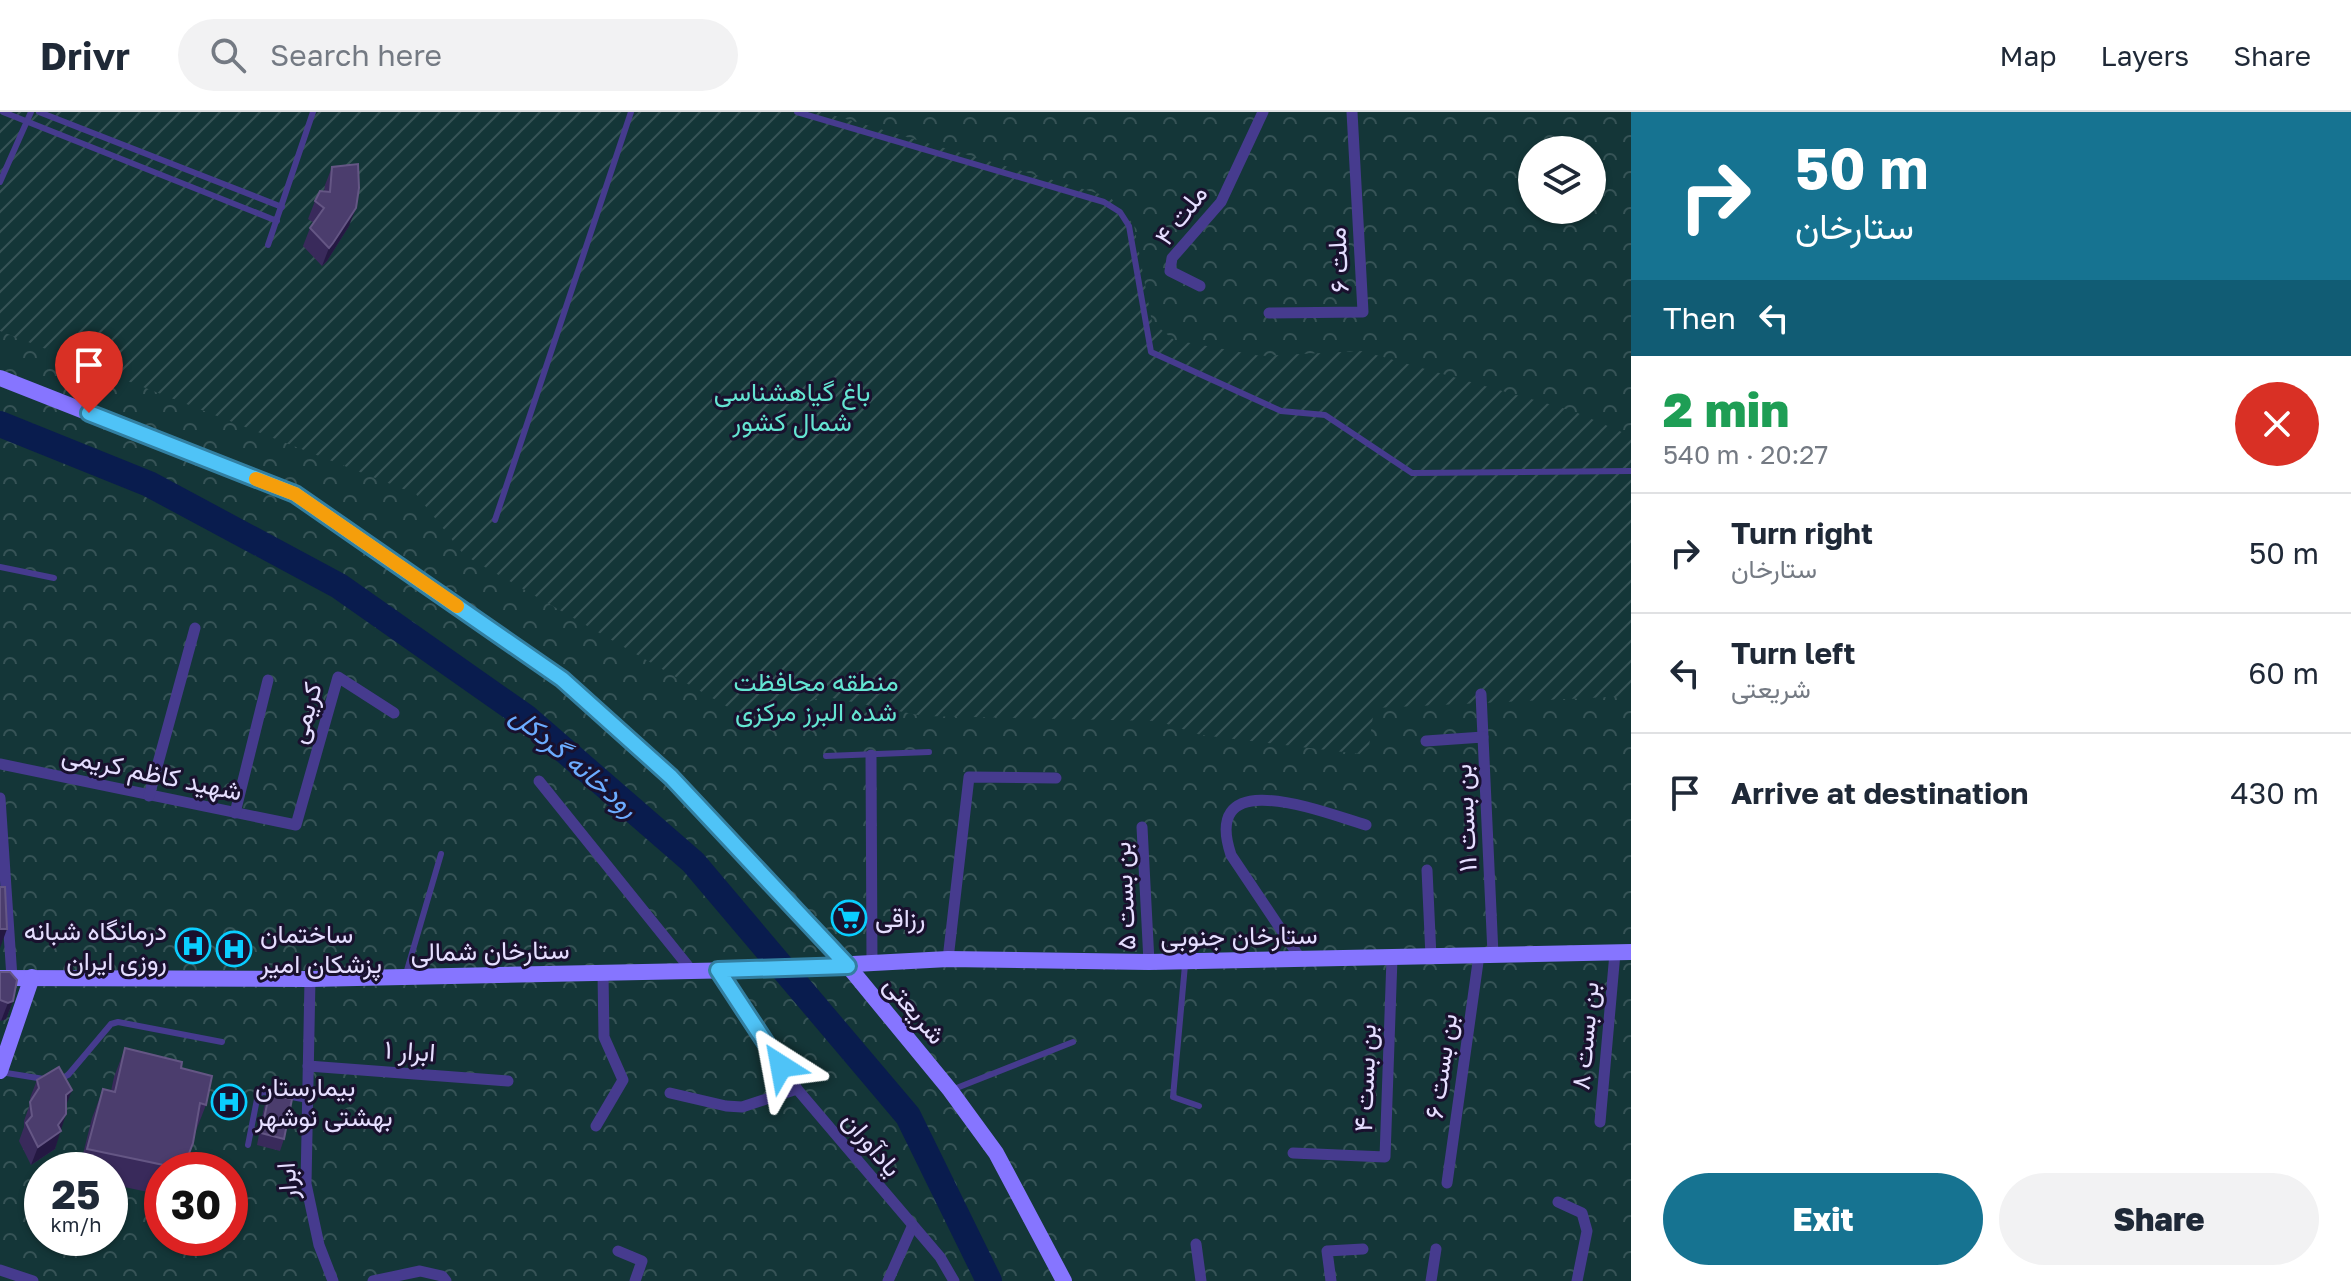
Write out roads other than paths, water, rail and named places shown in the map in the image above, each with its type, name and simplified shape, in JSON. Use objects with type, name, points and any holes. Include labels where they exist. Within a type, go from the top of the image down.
[{"type":"main road","name":"شریعتی","points":[[0,378],[295,494],[562,679],[671,777],[848,966],[950,1090],[996,1153],[1064,1281]]},
{"type":"main road","name":"ستارخان جنوبی","points":[[822,967],[948,959],[1149,962],[1623,953]]},
{"type":"main road","name":"ستارخان شمالی","points":[[6,978],[310,979],[822,967]]},
{"type":"main road","points":[[0,1072],[32,977]]},
{"type":"street","name":"ملت ۴","points":[[1200,286],[1170,271],[1172,258],[1221,202],[1263,112]]},
{"type":"street","name":"ملت ۶","points":[[1269,313],[1363,312],[1352,112]]},
{"type":"street","points":[[149,796],[195,628]]},
{"type":"street","name":"کریمی","points":[[296,825],[338,677],[394,713]]},
{"type":"street","points":[[235,813],[268,680]]},
{"type":"street","points":[[1481,694],[1483,737]]},
{"type":"street","name":"بن بست ۱۱","points":[[1426,741],[1483,737],[1486,954]]},
{"type":"street","points":[[871,755],[872,963]]},
{"type":"street","name":"شهید کاظم کریمی","points":[[0,764],[296,825]]},
{"type":"street","points":[[948,959],[969,777],[1056,778]]},
{"type":"street","points":[[539,781],[692,971]]},
{"type":"street","points":[[0,798],[6,978]]},
{"type":"street","points":[[1300,958],[1231,855],[1225,837],[1225,819],[1237,806],[1257,800],[1279,799],[1366,825]]},
{"type":"street","name":"بن بست ۵","points":[[1142,827],[1149,962]]},
{"type":"street","points":[[1427,870],[1431,957]]},
{"type":"street","name":"بن بست ۸","points":[[1600,1122],[1623,953]]},
{"type":"street","name":"بن بست ۶","points":[[1447,1183],[1486,954]]},
{"type":"street","name":"بن بست ۴","points":[[1293,1153],[1385,1157],[1392,958]]},
{"type":"street","name":"یادآوران","points":[[718,970],[797,1089],[940,1257],[954,1281]]},
{"type":"street","points":[[596,1126],[623,1080],[604,1037],[603,973]]},
{"type":"street","name":"ابرار","points":[[310,979],[306,1184],[319,1245],[333,1281]]},
{"type":"street","name":"ابرار ۱","points":[[308,1066],[508,1081]]},
{"type":"street","points":[[670,1093],[742,1107],[797,1089]]},
{"type":"street","points":[[1558,1202],[1582,1213],[1587,1231],[1577,1281]]},
{"type":"street","points":[[888,1281],[912,1227]]},
{"type":"street","points":[[1196,1244],[1201,1281]]},
{"type":"street","points":[[1331,1281],[1327,1251],[1363,1249]]},
{"type":"street","points":[[1431,1281],[1436,1249]]},
{"type":"street","points":[[618,1251],[642,1261],[635,1281]]},
{"type":"street","points":[[0,1270],[33,1281]]},
{"type":"street","points":[[373,1281],[420,1271],[442,1276],[446,1281]]},
{"type":"lane","points":[[3,112],[277,221]]},
{"type":"lane","points":[[0,182],[31,112]]},
{"type":"lane","points":[[39,112],[282,207]]},
{"type":"lane","points":[[268,245],[313,112]]},
{"type":"lane","points":[[495,520],[631,112]]},
{"type":"lane","points":[[797,112],[1104,202],[1120,212],[1129,226],[1151,352],[1281,411],[1325,415],[1412,473],[1631,471]]},
{"type":"lane","points":[[0,567],[54,578]]},
{"type":"lane","points":[[826,756],[929,752]]},
{"type":"lane","points":[[405,977],[441,854]]},
{"type":"lane","points":[[1185,961],[1173,1097],[1199,1106]]},
{"type":"lane","points":[[0,1072],[62,1080],[111,1024],[118,1022],[222,1042]]},
{"type":"lane","points":[[950,1090],[1073,1042]]},
{"type":"lane","points":[[248,1145],[258,1094],[264,1092],[308,1100]]},
{"type":"waterway","name":"رودخانه گردکل","points":[[0,424],[149,484],[339,586],[527,718],[693,862],[908,1116],[989,1281]]},
{"type":"place","name":"رزاقی","points":[[849,918]]},
{"type":"place","name":"درمانگاه شبانه روزی ایران","points":[[193,946]]},
{"type":"place","name":"ساختمان پزشکان امیر","points":[[234,949]]},
{"type":"place","name":"بیمارستان بهشتی نوشهر","points":[[229,1102]]},
{"type":"park label","name":"باغ گیاهشناسی شمال کشور","points":[[792,407]]},
{"type":"park label","name":"منطقه محافظت شده البرز مرکزی","points":[[816,697]]}]
